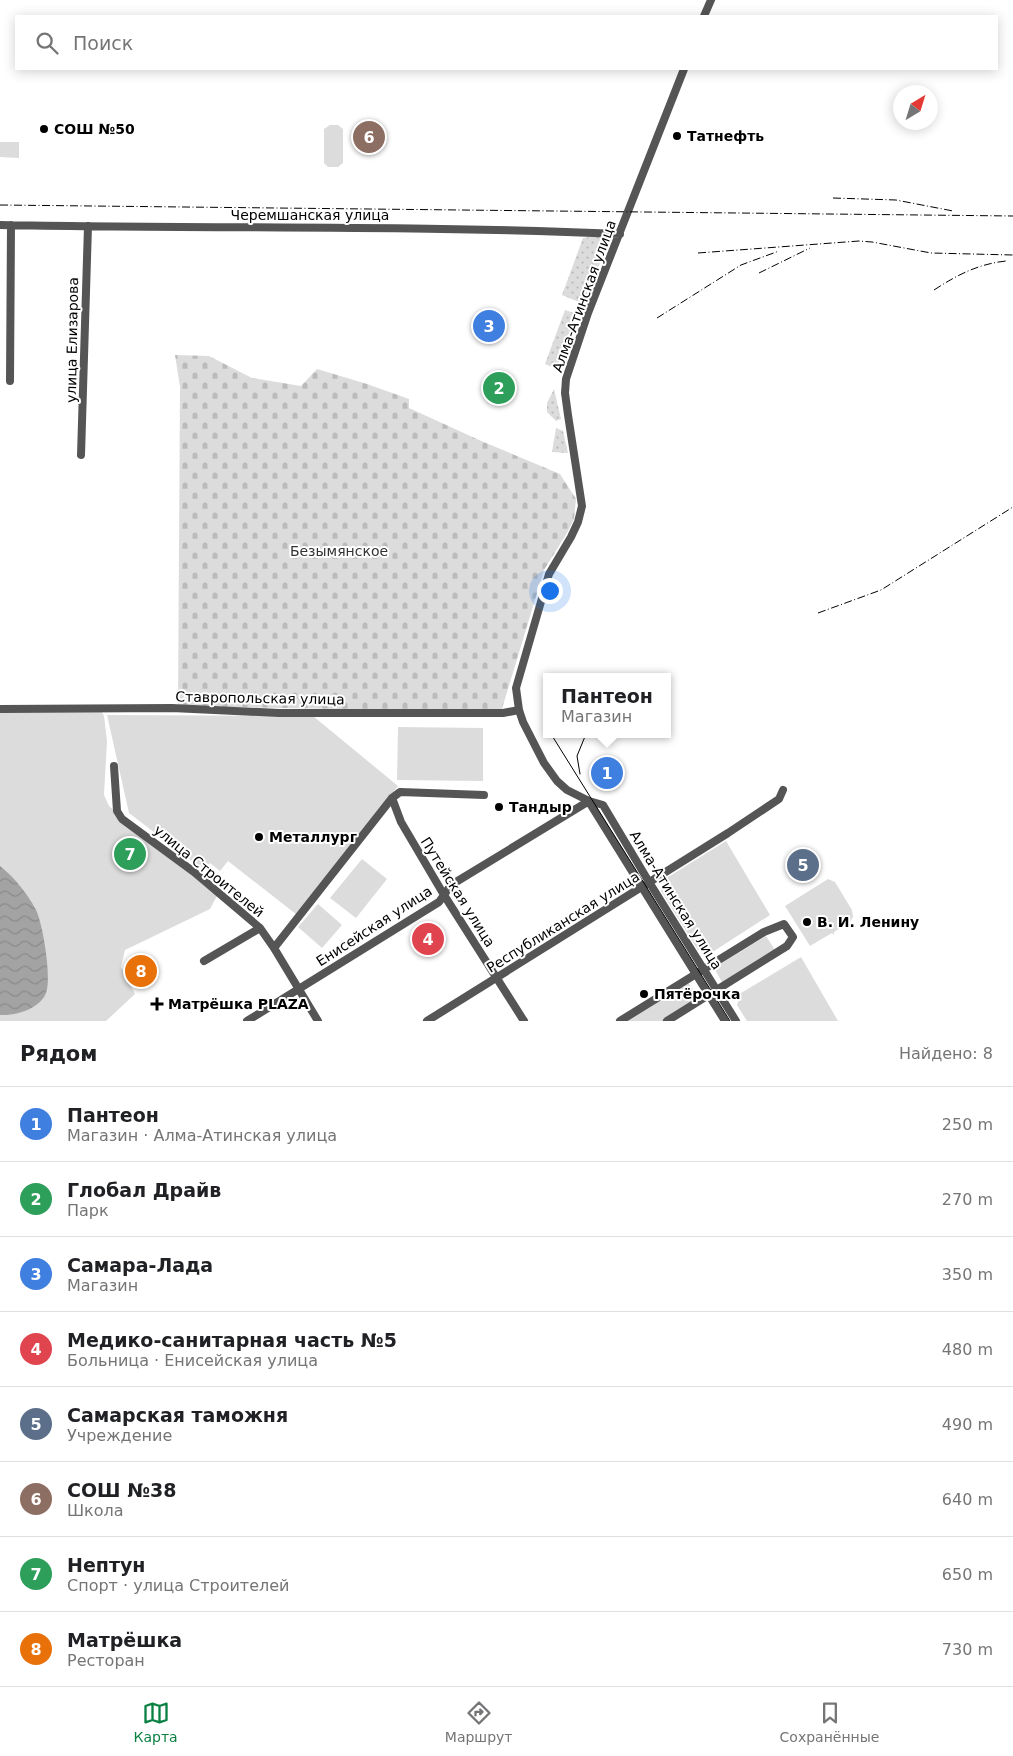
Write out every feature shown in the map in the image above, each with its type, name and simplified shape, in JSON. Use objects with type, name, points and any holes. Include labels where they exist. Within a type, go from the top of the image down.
[{"type":"street","points":[[704,15],[711,0]]},
{"type":"street","name":"Алма-Атинская улица","points":[[684,70],[588,313],[566,379],[565,393],[582,506],[572,537],[549,574],[516,688],[523,722],[540,756],[557,781],[568,790],[589,801],[603,805],[736,1021]]},
{"type":"street","name":"Черемшанская улица","points":[[0,225],[273,228],[377,227],[557,230],[620,234]]},
{"type":"street","points":[[10,381],[11,225]]},
{"type":"street","name":"улица Елизарова","points":[[81,456],[88,226]]},
{"type":"street","name":"Ставропольская улица","points":[[0,709],[172,708],[279,713],[503,713],[519,710]]},
{"type":"street","name":"улица Строителей","points":[[114,766],[117,811],[122,819],[194,872],[260,928],[318,1021]]},
{"type":"street","name":"Республиканская улица","points":[[427,1021],[498,978],[779,799],[783,790]]},
{"type":"street","points":[[274,948],[392,798],[400,792],[484,795]]},
{"type":"street","name":"Путейская улица","points":[[392,798],[401,822],[444,895],[524,1021]]},
{"type":"street","name":"Алма-Атинская улица","points":[[589,801],[725,1021]]},
{"type":"street","name":"Енисейская улица","points":[[247,1021],[439,902],[451,885],[589,801]]},
{"type":"street","points":[[620,1021],[774,927],[784,924],[793,937],[787,946],[667,1021]]},
{"type":"street","points":[[204,961],[260,928]]},
{"type":"green space","points":[[330,125],[338,125],[343,129],[343,163],[338,167],[328,167],[324,163],[324,129]]},
{"type":"green space","points":[[0,142],[19,142],[19,158],[0,157]]},
{"type":"green space","points":[[596,236],[605,238],[608,243],[584,304],[562,295],[583,238]]},
{"type":"green space","points":[[565,310],[577,314],[557,369],[545,364]]},
{"type":"green space","name":"Безымянское","points":[[175,355],[209,356],[252,378],[301,386],[317,369],[367,384],[409,399],[409,408],[560,474],[576,499],[574,519],[544,570],[501,712],[178,706],[180,387]]},
{"type":"green space","points":[[554,389],[561,419],[556,421],[547,412],[547,403]]},
{"type":"green space","points":[[556,428],[563,431],[568,453],[552,452]]},
{"type":"green space","points":[[98,705],[104,716],[107,741],[104,795],[109,806],[176,853],[218,894],[210,909],[125,950],[121,967],[135,994],[106,1021],[0,1021],[0,708]]},
{"type":"green space","name":"Металлург","points":[[107,715],[313,716],[398,786],[297,915],[228,861],[220,871],[210,863],[205,871],[129,813]]},
{"type":"green space","points":[[398,727],[483,728],[483,781],[397,780]]},
{"type":"green space","points":[[726,841],[770,915],[711,953],[698,950],[661,891],[665,879]]},
{"type":"green space","points":[[362,859],[387,879],[356,918],[330,898]]},
{"type":"green space","points":[[828,879],[835,882],[852,910],[853,917],[850,922],[834,932],[834,935],[832,933],[810,946],[785,906]]},
{"type":"green space","points":[[318,904],[342,925],[322,948],[298,927]]},
{"type":"green space","points":[[766,936],[775,950],[722,982],[714,968]]},
{"type":"green space","points":[[801,957],[838,1021],[747,1021],[737,1005],[741,993]]},
{"type":"green space","points":[[688,982],[699,999],[663,1021],[625,1021]]},
{"type":"water","points":[[0,866],[20,886],[36,910],[44,939],[48,977],[48,986],[43,999],[33,1007],[20,1013],[6,1015],[0,1015]]},
{"type":"tram line","points":[[553,738],[730,1021]]},
{"type":"tram line","points":[[580,774],[577,756],[584,738]]},
{"type":"railway","points":[[833,198],[896,200],[953,211]]},
{"type":"railway","points":[[0,205],[1013,216]]},
{"type":"railway","points":[[698,253],[859,241],[931,253],[1013,255]]},
{"type":"railway","points":[[759,273],[810,248]]},
{"type":"railway","points":[[657,318],[741,265],[779,251]]},
{"type":"railway","points":[[934,290],[968,271],[996,262],[1006,261]]},
{"type":"railway","points":[[818,613],[881,590],[1013,507]]},
{"type":"place","name":"СОШ №50","points":[[44,129]]},
{"type":"place","name":"Татнефть","points":[[677,136]]},
{"type":"place","name":"СОШ №38","points":[[369,137]]},
{"type":"place","name":"Самара-Лада","points":[[489,326]]},
{"type":"place","name":"Глобал Драйв","points":[[499,388]]},
{"type":"place","name":"Пантеон","points":[[607,773]]},
{"type":"place","name":"Тандыр","points":[[499,807]]},
{"type":"place","name":"Металлург","points":[[259,837]]},
{"type":"place","name":"Нептун","points":[[130,854]]},
{"type":"place","name":"Самарская таможня","points":[[803,865]]},
{"type":"place","name":"В. И. Ленину","points":[[807,922]]},
{"type":"place","name":"Медико-санитарная часть №5","points":[[428,939]]},
{"type":"place","name":"Матрёшка","points":[[141,971]]},
{"type":"place","name":"Пятёрочка","points":[[644,994]]},
{"type":"place","name":"Матрёшка PLAZA","points":[[157,1004]]}]
